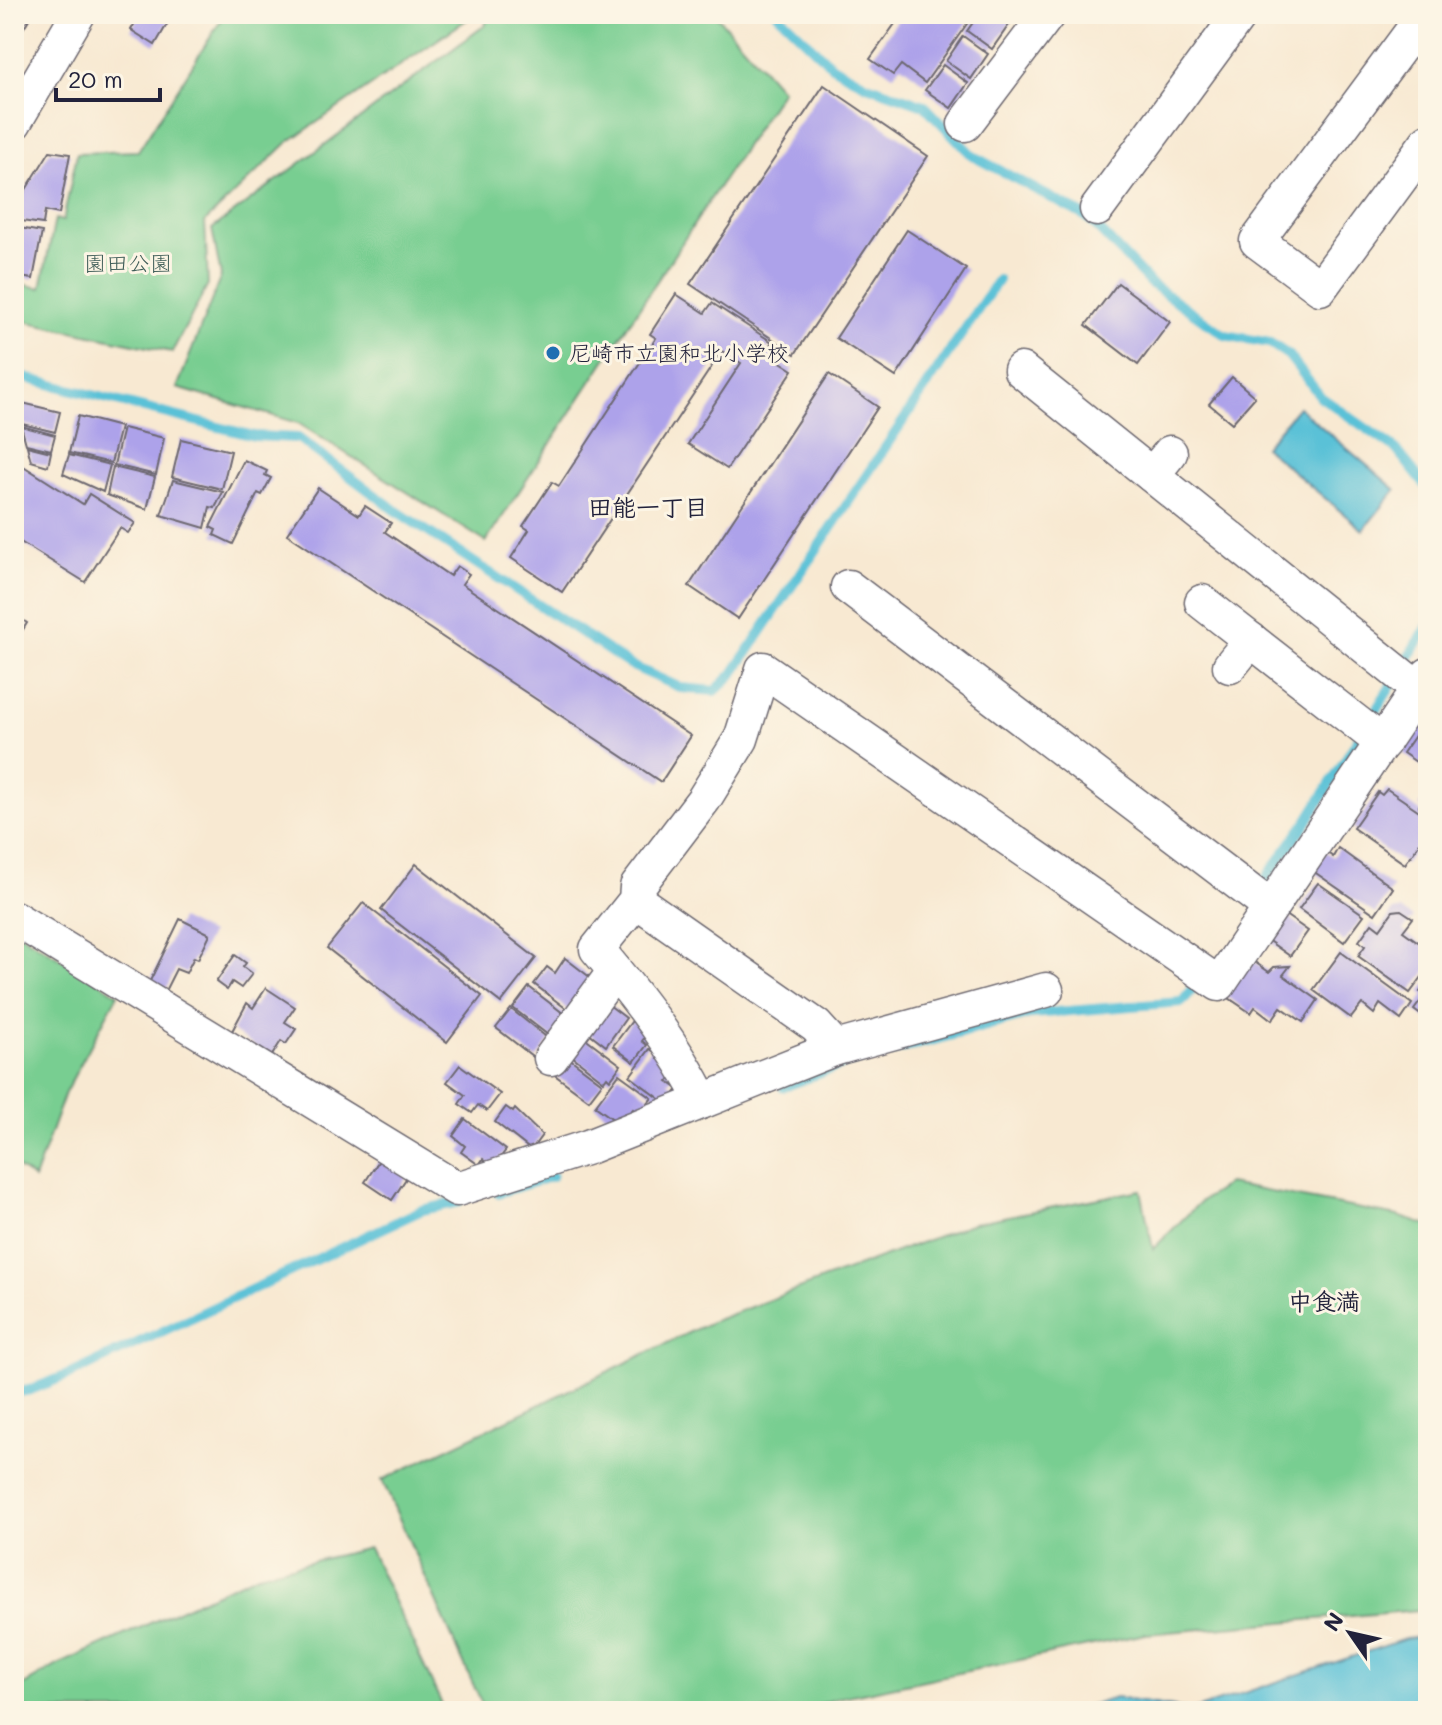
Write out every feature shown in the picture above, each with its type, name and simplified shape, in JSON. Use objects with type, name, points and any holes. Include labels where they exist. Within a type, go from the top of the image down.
[{"type":"street","points":[[14,123],[78,14]]},
{"type":"street","points":[[965,124],[1048,14]]},
{"type":"street","points":[[1097,209],[1240,14]]},
{"type":"street","points":[[1425,14],[1257,241],[1320,288],[1428,141]]},
{"type":"street","points":[[703,1101],[671,1042],[597,949],[636,900],[637,887],[704,799],[741,739],[763,669],[1219,984],[1423,682],[1161,464],[1020,370]]},
{"type":"street","points":[[848,587],[1270,907]]},
{"type":"street","points":[[1202,602],[1240,653],[1383,743]]},
{"type":"street","points":[[636,900],[816,1026],[836,1048]]},
{"type":"street","points":[[14,918],[457,1189],[588,1147],[836,1048],[1046,990]]},
{"type":"street","points":[[551,1058],[615,971]]},
{"type":"green space","name":"園田公園","points":[[225,14],[475,14],[287,143],[205,222],[208,285],[172,352],[14,319],[14,283],[41,288],[55,219],[63,221],[77,153],[138,151]]},
{"type":"green space","points":[[490,14],[715,14],[782,90],[486,542],[298,423],[177,388],[221,276],[212,229],[485,25]]},
{"type":"green space","points":[[14,930],[118,994],[65,1093],[34,1179],[14,1165]]},
{"type":"green space","points":[[1228,1184],[1398,1216],[1428,1226],[1428,1604],[1419,1610],[1146,1634],[838,1698],[800,1711],[485,1711],[382,1480],[711,1322],[973,1223],[1141,1190],[1153,1249],[1200,1202]]},
{"type":"green space","points":[[369,1548],[445,1711],[14,1711],[14,1691],[58,1665],[258,1574]]},
{"type":"water","points":[[1298,407],[1396,490],[1363,530],[1264,447]]},
{"type":"water","points":[[1428,1636],[1428,1711],[1068,1711],[1116,1698],[1193,1710],[1405,1639]]},
{"type":"building","points":[[14,14],[29,19],[14,44]]},
{"type":"building","points":[[140,14],[173,14],[155,45],[131,30]]},
{"type":"building","points":[[902,14],[960,14],[969,21],[925,83],[901,65],[893,75],[870,59]]},
{"type":"building","points":[[979,14],[1005,14],[1013,19],[992,49],[967,31]]},
{"type":"building","points":[[963,36],[988,54],[971,79],[946,61]]},
{"type":"building","points":[[943,65],[968,83],[951,108],[925,90]]},
{"type":"building","points":[[824,85],[928,156],[795,354],[690,284]]},
{"type":"building","points":[[50,151],[70,154],[59,214],[45,211],[43,224],[14,220],[17,204]]},
{"type":"building","points":[[14,227],[42,232],[33,279],[14,276]]},
{"type":"building","points":[[907,230],[966,269],[896,377],[836,338]]},
{"type":"building","points":[[1118,283],[1170,322],[1138,365],[1086,325]]},
{"type":"building","points":[[676,294],[705,313],[712,303],[772,342],[765,352],[793,370],[727,469],[688,444],[741,363],[722,351],[562,592],[511,558],[529,530],[523,526],[552,482],[559,486],[656,338],[650,334]]},
{"type":"building","points":[[829,374],[878,407],[738,619],[689,586]]},
{"type":"building","points":[[1232,377],[1255,397],[1232,423],[1209,404]]},
{"type":"building","points":[[14,401],[60,412],[55,432],[22,424]]},
{"type":"building","points":[[78,416],[120,427],[111,463],[69,453]]},
{"type":"building","points":[[21,426],[55,435],[51,450],[26,444]]},
{"type":"building","points":[[123,428],[164,438],[156,475],[114,465]]},
{"type":"building","points":[[181,439],[231,451],[222,489],[172,477]]},
{"type":"building","points":[[27,446],[51,452],[48,466],[31,461]]},
{"type":"building","points":[[69,455],[110,465],[103,492],[63,474]]},
{"type":"building","points":[[14,460],[83,504],[89,494],[135,523],[128,533],[120,528],[85,582],[14,538]]},
{"type":"building","points":[[244,460],[267,471],[265,475],[271,478],[262,495],[258,493],[233,544],[214,535],[216,530],[210,527]]},
{"type":"building","points":[[113,467],[155,477],[147,509],[107,495]]},
{"type":"building","points":[[173,480],[223,492],[215,508],[210,507],[205,528],[161,515]]},
{"type":"building","points":[[318,488],[359,515],[365,506],[391,523],[385,532],[450,576],[457,566],[469,574],[462,584],[691,736],[661,782],[287,534]]},
{"type":"building","points":[[14,614],[27,623],[14,644]]},
{"type":"building","points":[[1428,717],[1428,770],[1403,753]]},
{"type":"building","points":[[1387,789],[1428,817],[1428,831],[1405,864],[1353,828],[1378,792],[1382,795]]},
{"type":"building","points":[[1428,794],[1428,812],[1419,806]]},
{"type":"building","points":[[1338,848],[1393,888],[1375,914],[1313,871],[1326,852],[1333,857]]},
{"type":"building","points":[[416,864],[536,958],[501,1003],[381,910]]},
{"type":"building","points":[[1318,883],[1364,915],[1344,942],[1299,909]]},
{"type":"building","points":[[363,903],[482,996],[447,1042],[327,948]]},
{"type":"building","points":[[1401,910],[1413,918],[1403,931],[1428,949],[1428,969],[1410,993],[1358,956],[1365,946],[1359,941],[1372,923],[1380,929],[1393,911]]},
{"type":"building","points":[[1281,912],[1308,931],[1290,956],[1263,937]]},
{"type":"building","points":[[180,919],[210,934],[198,959],[194,957],[186,973],[176,969],[165,991],[149,983]]},
{"type":"building","points":[[1341,952],[1412,1004],[1401,1020],[1380,1004],[1374,1014],[1362,1004],[1351,1018],[1313,990]]},
{"type":"building","points":[[235,955],[246,963],[243,967],[252,974],[241,988],[232,982],[227,990],[216,982]]},
{"type":"building","points":[[1246,956],[1269,972],[1274,967],[1290,966],[1283,975],[1318,1000],[1303,1022],[1281,1007],[1272,1020],[1255,1007],[1251,1013],[1220,992]]},
{"type":"building","points":[[565,958],[591,978],[572,1013],[534,984],[547,967],[555,973]]},
{"type":"building","points":[[1428,980],[1426,1019],[1414,1010],[1425,995],[1420,992]]},
{"type":"building","points":[[529,987],[568,1017],[552,1038],[513,1008]]},
{"type":"building","points":[[266,988],[295,1007],[285,1022],[296,1029],[286,1044],[281,1041],[271,1057],[232,1031],[247,1003],[253,1008]]},
{"type":"building","points":[[605,1002],[626,1018],[606,1046],[584,1029]]},
{"type":"building","points":[[511,1009],[550,1040],[536,1059],[496,1028]]},
{"type":"building","points":[[632,1021],[648,1033],[642,1041],[647,1045],[634,1062],[613,1046]]},
{"type":"building","points":[[580,1034],[621,1065],[610,1080],[607,1077],[604,1081],[567,1052]]},
{"type":"building","points":[[650,1049],[669,1063],[674,1075],[668,1082],[678,1089],[667,1104],[630,1076]]},
{"type":"building","points":[[565,1055],[602,1083],[589,1100],[552,1073]]},
{"type":"building","points":[[460,1065],[500,1094],[487,1111],[478,1105],[472,1113],[459,1104],[465,1095],[447,1082]]},
{"type":"building","points":[[619,1074],[652,1098],[639,1114],[633,1109],[621,1125],[595,1106]]},
{"type":"building","points":[[506,1107],[513,1112],[515,1109],[542,1135],[531,1150],[495,1122]]},
{"type":"building","points":[[465,1119],[506,1150],[493,1167],[483,1159],[479,1165],[461,1152],[465,1146],[453,1136]]},
{"type":"building","points":[[382,1156],[409,1174],[392,1200],[365,1182]]},
{"type":"waterway","points":[[778,14],[832,66],[867,85],[924,105],[973,156],[1087,217],[1150,283],[1225,335],[1270,343],[1288,355],[1321,397],[1396,449],[1428,489]]},
{"type":"waterway","points":[[14,375],[254,436],[298,438],[398,512],[630,665],[681,688],[715,691],[732,675],[998,280]]},
{"type":"waterway","points":[[1256,892],[1306,823],[1428,626]]},
{"type":"waterway","points":[[783,1087],[844,1064],[1031,1014],[1182,1002],[1201,979]]},
{"type":"waterway","points":[[498,1193],[552,1176]]},
{"type":"waterway","points":[[14,1393],[73,1373],[422,1210],[459,1202]]},
{"type":"place","name":"尼崎市立園和北小学校","points":[[553,353]]},
{"type":"district","name":"田能一丁目","points":[[648,508]]},
{"type":"district","name":"中食満","points":[[1324,1302]]}]
